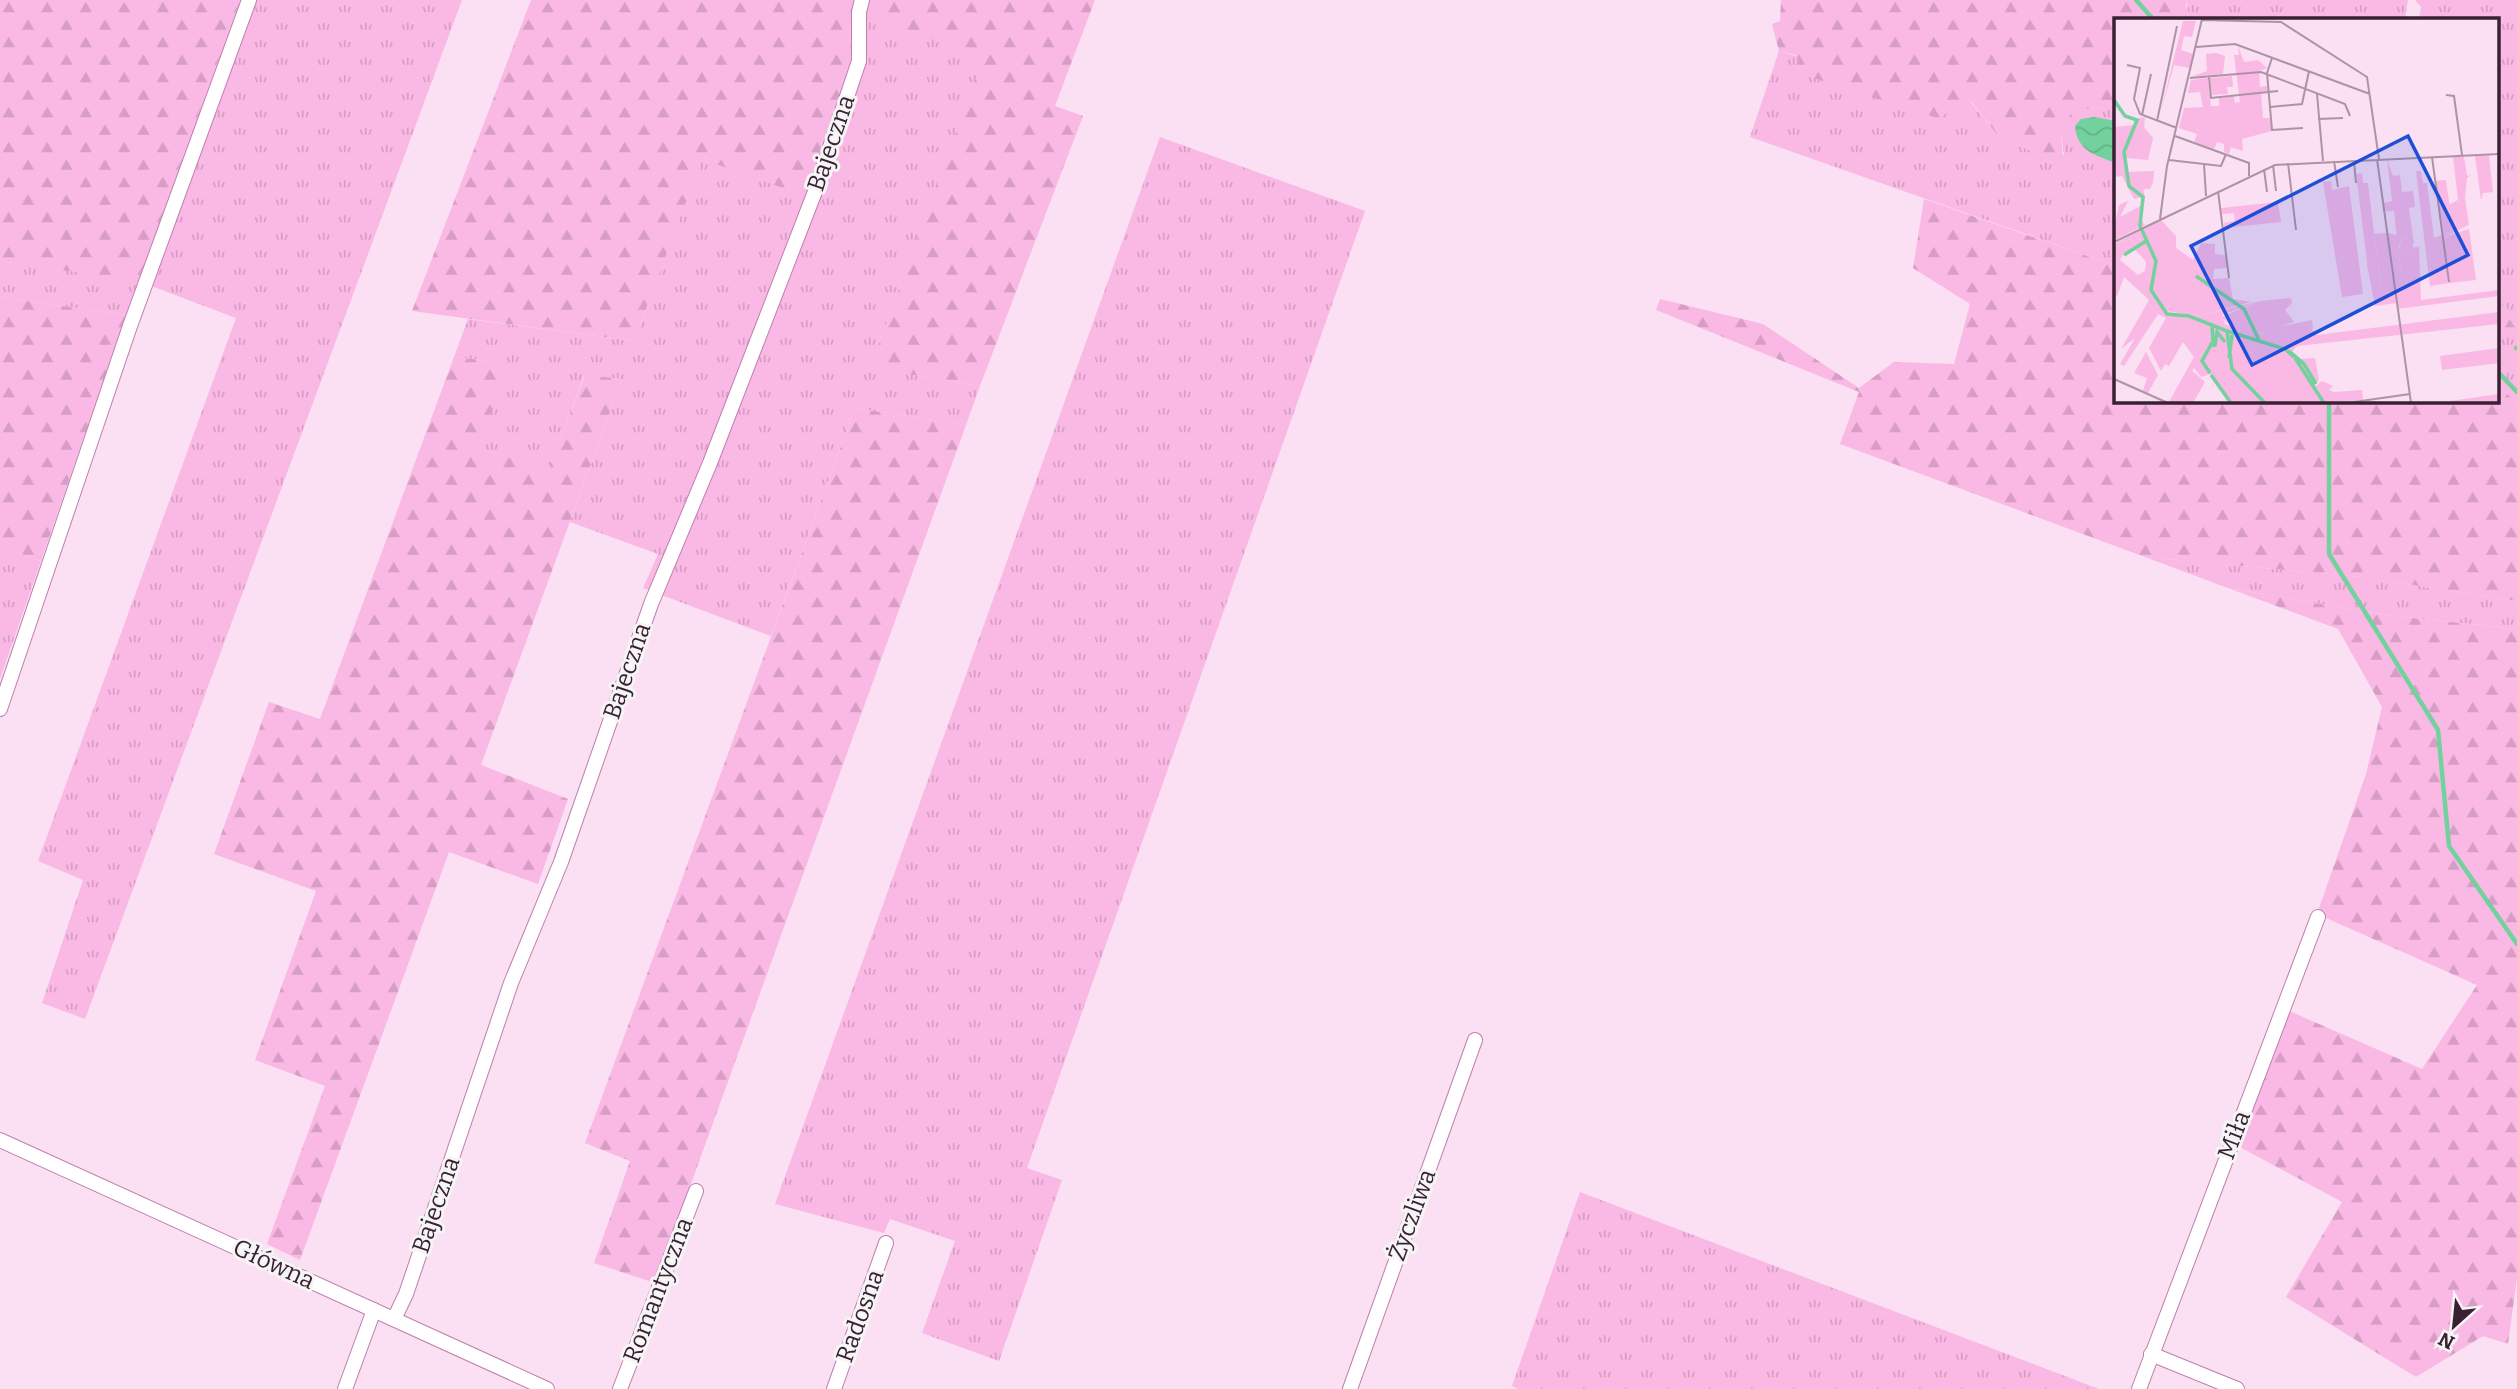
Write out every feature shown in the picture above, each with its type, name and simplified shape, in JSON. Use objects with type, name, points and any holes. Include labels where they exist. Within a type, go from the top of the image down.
[{"type":"street","points":[[0,709],[130,326],[249,0]]},
{"type":"street","name":"Bajeczna","points":[[394,1319],[410,1282],[511,983],[558,871],[651,604],[710,463],[816,189],[859,61],[862,0]]},
{"type":"street","name":"Miła","points":[[2138,1389],[2318,917]]},
{"type":"street","name":"Życzliwa","points":[[1350,1389],[1475,1040]]},
{"type":"street","name":"Główna","points":[[0,1140],[547,1389]]},
{"type":"street","name":"Romantyczna","points":[[620,1389],[696,1191]]},
{"type":"street","name":"Radosna","points":[[834,1389],[886,1243]]},
{"type":"street","points":[[345,1389],[374,1310]]},
{"type":"street","points":[[2151,1354],[2237,1389]]},
{"type":"green space","points":[[0,0],[240,0],[138,281],[0,261]]},
{"type":"green space","points":[[240,0],[462,0],[85,1019],[42,1003],[83,880],[38,861],[236,318],[138,281],[126,315],[0,297],[0,261],[138,280]]},
{"type":"green space","points":[[531,0],[1095,0],[1055,106],[1083,116],[980,386],[870,368],[984,56],[855,11],[849,29],[854,59],[805,196],[702,159],[634,341],[412,311]]},
{"type":"green space","points":[[1781,0],[2187,0],[2186,6],[2190,14],[2188,18],[2114,18],[2114,110],[2086,109],[2073,113],[2060,123],[2063,160],[2017,146],[1998,136],[1971,101],[1956,104],[1940,119],[1801,74],[1796,55],[1779,51],[1772,24],[1780,21]]},
{"type":"green space","points":[[2187,0],[2408,0],[2405,18],[2188,18]]},
{"type":"green space","points":[[2415,0],[2517,0],[2517,403],[2500,388],[2500,18],[2419,18],[2421,7]]},
{"type":"green space","points":[[855,10],[985,56],[870,368],[980,386],[966,425],[855,408],[771,636],[643,588],[658,554],[570,522],[622,379],[584,376],[549,470],[478,448],[508,363],[454,357],[468,319],[634,341],[702,158],[854,59],[849,29]]},
{"type":"green space","points":[[1779,51],[1956,104],[1970,101],[1998,136],[2064,155],[2059,123],[2073,113],[2086,109],[2114,110],[2114,265],[1750,137]]},
{"type":"green space","points":[[1160,137],[1365,211],[1027,1168],[1062,1180],[999,1361],[922,1333],[955,1241],[890,1219],[884,1233],[775,1204]]},
{"type":"green space","points":[[1924,199],[2114,265],[2114,402],[2500,402],[2500,388],[2517,403],[2517,601],[2361,577],[2145,557],[1840,444],[1859,392],[1656,310],[1660,299],[1763,324],[1859,388],[1894,362],[1954,364],[1970,304],[1913,268]]},
{"type":"green space","points":[[0,297],[126,315],[41,561],[0,547]]},
{"type":"green space","points":[[2500,305],[2505,305],[2509,311],[2508,317],[2516,329],[2512,338],[2500,327]]},
{"type":"green space","points":[[454,357],[509,363],[478,448],[549,469],[585,375],[622,379],[481,765],[568,799],[538,884],[449,852],[300,1260],[267,1244],[325,1086],[255,1060],[316,891],[214,854],[269,702],[320,719]]},
{"type":"green space","points":[[855,408],[966,425],[655,1283],[594,1263],[630,1161],[585,1143]]},
{"type":"green space","points":[[0,547],[41,561],[0,679]]},
{"type":"green space","points":[[2145,557],[2361,577],[2517,601],[2517,629],[2385,615],[2228,588]]},
{"type":"green space","points":[[2228,588],[2385,615],[2517,629],[2517,1278],[2508,1344],[2483,1336],[2416,1377],[2286,1297],[2342,1202],[2227,1140],[2280,1007],[2422,1069],[2477,985],[2317,914],[2366,774],[2382,707],[2338,629]]},
{"type":"green space","points":[[1580,1192],[2099,1389],[1519,1389],[1512,1386]]},
{"type":"water","points":[[2094,117],[2114,121],[2114,162],[2083,147],[2075,126],[2081,119]]},
{"type":"waterway","points":[[2136,0],[2152,18]]},
{"type":"waterway","points":[[2500,374],[2517,392]]},
{"type":"waterway","points":[[2329,402],[2329,554],[2438,730],[2449,846],[2517,944]]}]
